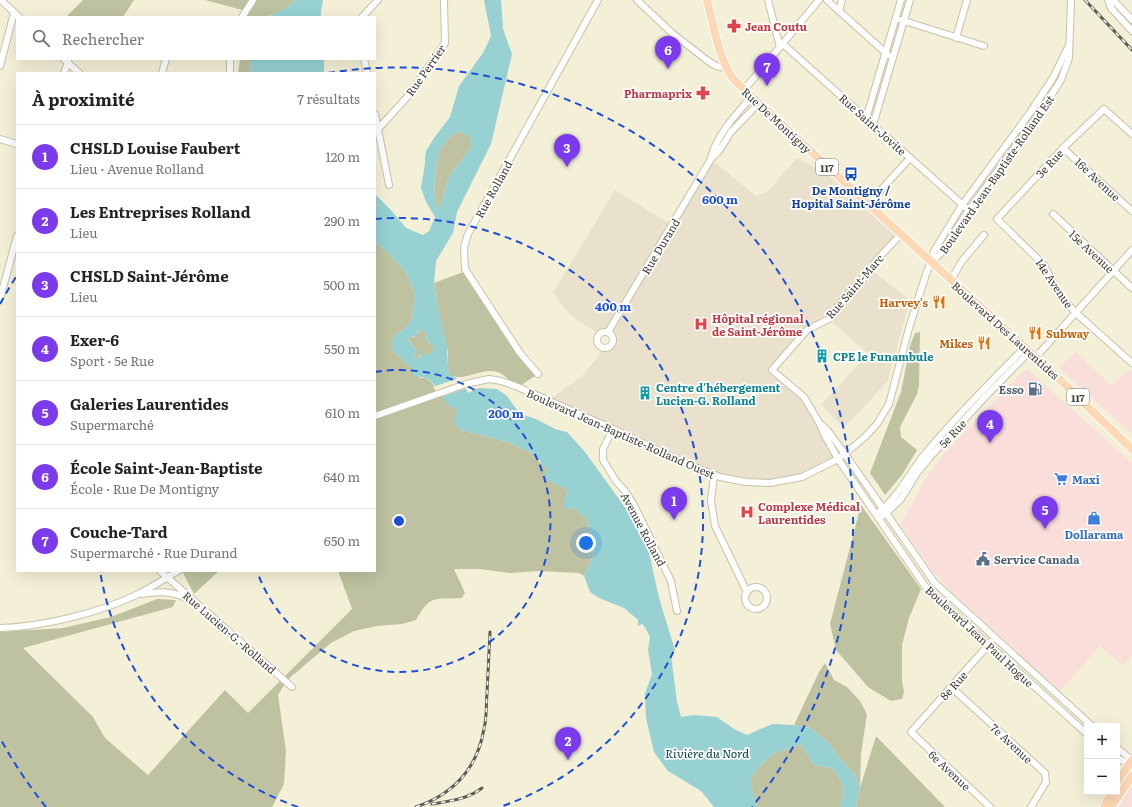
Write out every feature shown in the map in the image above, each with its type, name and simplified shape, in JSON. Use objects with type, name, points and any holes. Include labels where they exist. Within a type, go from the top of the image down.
[{"type":"main road","name":"117","points":[[707,0],[720,51],[726,68]]},
{"type":"main road","name":"Rue De Montigny","points":[[726,68],[733,79],[751,97],[932,262]]},
{"type":"main road","name":"Boulevard Des Laurentides","points":[[932,262],[1132,449]]},
{"type":"main road","points":[[1120,778],[1131,762]]},
{"type":"main road","points":[[1111,807],[1132,776]]},
{"type":"main road","points":[[1104,807],[1110,795]]},
{"type":"street","points":[[1,0],[17,15]]},
{"type":"street","points":[[243,16],[253,0]]},
{"type":"street","points":[[363,16],[378,0]]},
{"type":"street","name":"Rue Perrier","points":[[378,130],[409,95],[445,43],[444,0]]},
{"type":"street","name":"Rue Rolland","points":[[538,374],[520,353],[464,269],[464,247],[471,228],[598,0]]},
{"type":"street","points":[[636,0],[672,33],[708,61],[716,66],[726,68]]},
{"type":"street","points":[[768,0],[782,45]]},
{"type":"street","points":[[744,90],[819,0]]},
{"type":"street","points":[[827,0],[885,54],[893,58]]},
{"type":"street","points":[[839,11],[842,0]]},
{"type":"street","points":[[866,118],[901,0]]},
{"type":"street","points":[[873,125],[910,0]]},
{"type":"street","points":[[956,38],[967,0]]},
{"type":"street","name":"Boulevard Jean-Baptiste-Rolland Est","points":[[932,262],[941,253],[969,210],[1038,116],[1061,80],[1069,58],[1071,0]]},
{"type":"street","points":[[1108,0],[1116,3],[1132,20]]},
{"type":"street","points":[[1108,0],[1110,8],[1132,31]]},
{"type":"street","points":[[0,66],[16,18]]},
{"type":"street","points":[[895,19],[984,46]]},
{"type":"street","name":"Rue Saint-Jovite","points":[[782,45],[969,210]]},
{"type":"street","name":"Boulevard Jean-Baptiste-Rolland Est","points":[[932,262],[934,251],[962,205],[1053,78],[1069,45]]},
{"type":"street","points":[[162,72],[166,60]]},
{"type":"street","points":[[230,60],[230,72]]},
{"type":"street","points":[[364,60],[367,72]]},
{"type":"street","points":[[64,72],[66,61]]},
{"type":"street","points":[[66,61],[78,72]]},
{"type":"street","points":[[876,82],[885,84]]},
{"type":"street","name":"Rue Durand","points":[[711,159],[714,148],[726,128],[751,97]]},
{"type":"street","name":"Rue Durand","points":[[608,332],[711,159],[719,151],[732,132],[759,103]]},
{"type":"street","name":"3e Rue","points":[[997,219],[1063,148],[1104,109],[1132,134]]},
{"type":"street","points":[[1030,112],[1038,116]]},
{"type":"street","points":[[376,119],[390,185]]},
{"type":"street","points":[[1014,134],[1021,140]]},
{"type":"street","points":[[0,139],[16,144]]},
{"type":"street","name":"16e Avenue","points":[[1063,148],[1132,211]]},
{"type":"street","points":[[868,204],[910,158]]},
{"type":"street","name":"15e Avenue","points":[[1053,214],[1132,288]]},
{"type":"street","name":"14e Avenue","points":[[997,219],[1044,265],[1060,296],[1076,313],[1132,363]]},
{"type":"street","name":"Rue Saint-Marc","points":[[772,370],[807,330],[829,319],[845,296],[866,275],[876,261],[901,234]]},
{"type":"street","points":[[951,280],[962,261],[984,235]]},
{"type":"street","points":[[0,299],[3,273],[16,239]]},
{"type":"street","name":"5e Rue","points":[[877,517],[901,499],[917,473],[930,457],[981,401],[1030,352],[1076,313],[1132,250]]},
{"type":"street","name":"Boulevard Jean-Baptiste-Rolland Ouest","points":[[376,416],[432,395],[466,384],[489,379],[501,381],[613,429],[689,465],[714,475],[746,482],[770,483],[802,477],[838,459],[877,424],[889,404],[909,328],[927,271],[932,262]]},
{"type":"street","name":"Boulevard Jean Paul Hogue","points":[[772,370],[804,397],[838,459],[927,589],[1084,731]]},
{"type":"street","name":"Boulevard Jean Paul Hogue","points":[[820,424],[828,431],[845,454],[934,582],[1089,723]]},
{"type":"street","name":"Avenue Rolland","points":[[613,429],[603,449],[603,460],[616,481],[634,505],[671,581],[676,611]]},
{"type":"street","points":[[714,475],[711,501],[715,526],[747,592]]},
{"type":"street","name":"Rue Lucien-G.-Rolland","points":[[161,572],[292,687]]},
{"type":"street","points":[[0,628],[45,623],[110,606],[135,596],[176,572]]},
{"type":"street","points":[[135,596],[164,592],[178,594],[198,604]]},
{"type":"street","name":"8e Rue","points":[[911,732],[994,638]]},
{"type":"street","name":"7e Avenue","points":[[951,687],[1045,773],[1046,782],[1031,807]]},
{"type":"street","points":[[1071,719],[1077,712]]},
{"type":"street","name":"6e Avenue","points":[[911,732],[990,807]]},
{"type":"street","points":[[1120,751],[1131,762]]},
{"type":"street","points":[[1118,759],[1123,762],[1131,762]]},
{"type":"shaded area","name":"Hôpital régional de Saint-Jérôme","points":[[797,158],[847,184],[901,234],[873,271],[910,300],[888,381],[844,428],[821,405],[868,354],[829,319],[807,330],[772,370],[804,397],[826,425],[845,454],[802,477],[770,483],[720,477],[549,400],[582,376],[604,349],[609,348],[612,343],[613,337],[608,332],[594,331],[570,315],[553,293],[615,190],[672,225],[711,159],[756,196],[767,192]]},
{"type":"shaded area","points":[[1075,352],[1112,386],[1129,369],[1132,372],[1132,434],[1059,368]]},
{"type":"shaded area","points":[[1028,370],[1132,463],[1132,656],[1123,666],[1100,646],[1060,691],[953,593],[933,572],[900,524],[925,479],[943,455],[1022,372]]},
{"type":"shaded area","points":[[1131,787],[1132,807],[1119,807]]},
{"type":"green space","points":[[83,0],[134,0],[124,16],[67,16]]},
{"type":"green space","points":[[205,0],[295,0],[284,10],[271,15],[244,16],[246,11]]},
{"type":"green space","points":[[240,60],[250,60],[251,72],[238,72]]},
{"type":"green space","points":[[457,132],[469,136],[471,148],[449,176],[440,208],[437,205],[434,191],[435,174],[439,153],[449,138]]},
{"type":"green space","points":[[376,243],[406,272],[415,295],[412,319],[405,329],[396,334],[393,351],[412,368],[420,378],[426,378],[431,382],[453,407],[457,412],[461,430],[508,442],[534,454],[538,458],[539,462],[549,468],[552,482],[567,490],[568,493],[564,500],[571,509],[577,509],[581,515],[587,518],[594,554],[584,576],[579,573],[538,571],[510,573],[480,569],[454,569],[465,593],[462,598],[434,600],[426,605],[416,620],[402,624],[377,626],[354,631],[331,643],[287,680],[278,695],[286,751],[284,784],[272,807],[0,807],[0,632],[63,628],[111,617],[157,599],[176,600],[173,607],[23,648],[93,717],[105,738],[148,775],[225,690],[248,713],[352,609],[338,572],[376,572]]},
{"type":"green space","points":[[466,271],[538,374],[518,387],[502,374],[494,371],[481,372],[461,377],[450,375],[448,368],[448,352],[437,305],[434,283]]},
{"type":"green space","points":[[424,329],[427,341],[433,346],[434,351],[429,355],[420,355],[419,358],[416,359],[416,350],[408,339],[410,337],[414,337],[419,331]]},
{"type":"green space","points":[[920,332],[919,386],[917,394],[900,427],[901,437],[917,450],[902,475],[885,495],[870,473],[901,392],[910,346],[915,333]]},
{"type":"green space","points":[[861,505],[921,589],[909,618],[902,645],[902,681],[904,692],[902,699],[891,701],[868,687],[836,650],[830,624]]},
{"type":"green space","points":[[183,572],[218,572],[194,594]]},
{"type":"green space","points":[[825,663],[834,680],[847,687],[860,701],[867,714],[861,754],[860,788],[856,776],[837,755],[829,743],[810,728],[794,725],[819,672]]},
{"type":"green space","points":[[876,736],[945,807],[856,807],[860,788]]},
{"type":"green space","points":[[801,744],[814,765],[832,768],[839,778],[843,786],[843,795],[840,807],[757,807],[750,780],[757,769],[772,754]]},
{"type":"water","points":[[295,0],[323,0],[321,16],[271,16],[289,6]]},
{"type":"water","name":"Rivière du Nord","points":[[484,0],[501,0],[503,29],[512,54],[491,144],[457,212],[453,233],[436,261],[434,283],[437,305],[447,345],[448,368],[450,375],[456,378],[469,393],[480,388],[497,389],[507,396],[520,414],[536,419],[555,429],[567,432],[585,452],[627,510],[648,548],[659,598],[675,650],[671,655],[677,702],[681,717],[694,715],[717,717],[734,729],[747,735],[772,724],[794,725],[810,728],[829,743],[837,755],[856,776],[860,788],[856,807],[840,807],[843,795],[843,786],[839,778],[832,768],[814,765],[801,744],[772,754],[757,769],[750,780],[757,807],[714,807],[701,791],[668,771],[654,752],[646,718],[645,694],[652,674],[648,650],[650,637],[645,627],[642,624],[638,626],[638,620],[624,608],[599,598],[590,592],[584,576],[594,554],[587,518],[581,515],[577,509],[564,508],[564,500],[568,493],[567,490],[546,479],[544,475],[549,468],[544,467],[534,454],[508,442],[461,430],[455,425],[454,418],[457,412],[453,407],[446,404],[441,394],[429,379],[413,374],[411,372],[412,368],[393,351],[392,342],[396,334],[405,329],[412,319],[415,295],[406,272],[376,243],[376,195],[406,228],[423,235],[429,231],[435,217],[426,202],[421,188],[426,151],[450,117],[459,86],[483,53],[491,36]],"holes":[[[457,132],[469,136],[471,148],[449,176],[440,208],[437,205],[434,191],[435,173],[439,153],[451,136]],[[424,329],[424,333],[426,333],[427,341],[433,346],[434,351],[429,355],[422,353],[419,358],[416,359],[415,354],[418,351],[408,339],[410,337],[417,336],[417,332]]]},
{"type":"water","points":[[250,60],[324,60],[324,72],[251,72]]},
{"type":"pier","points":[[459,378],[467,388],[441,397],[433,387]]},
{"type":"railway","points":[[1085,0],[1132,50]]},
{"type":"railway","points":[[416,807],[430,802],[452,787],[462,778],[476,756],[481,743],[486,720],[490,632]]},
{"type":"railway","points":[[432,804],[452,801],[465,797],[482,788]]},
{"type":"place","name":"Jean Coutu","points":[[734,26]]},
{"type":"place","name":"École Saint-Jean-Baptiste","points":[[668,69]]},
{"type":"place","name":"Couche-Tard","points":[[767,86]]},
{"type":"place","name":"Pharmaprix","points":[[703,93]]},
{"type":"place","name":"CHSLD Saint-Jérôme","points":[[567,167]]},
{"type":"place","name":"De Montigny / Hopital Saint-Jérôme","points":[[851,174]]},
{"type":"place","name":"Harvey's","points":[[939,302]]},
{"type":"place","name":"Hôpital régional de Saint-Jérôme","points":[[701,324]]},
{"type":"place","name":"Subway","points":[[1035,333]]},
{"type":"place","name":"Mikes","points":[[984,343]]},
{"type":"place","name":"CPE le Funambule","points":[[822,356]]},
{"type":"place","name":"Esso","points":[[1035,389]]},
{"type":"place","name":"Centre d'hébergement Lucien-G. Rolland","points":[[645,393]]},
{"type":"place","name":"Exer-6","points":[[990,443]]},
{"type":"place","name":"Maxi","points":[[1061,479]]},
{"type":"place","name":"Complexe Médical Laurentides","points":[[747,512]]},
{"type":"place","name":"Dollarama","points":[[1094,518]]},
{"type":"place","name":"CHSLD Louise Faubert","points":[[674,520]]},
{"type":"place","name":"Galeries Laurentides","points":[[1045,529]]},
{"type":"place","name":"Service Canada","points":[[983,559]]},
{"type":"place","name":"Les Entreprises Rolland","points":[[568,760]]}]
